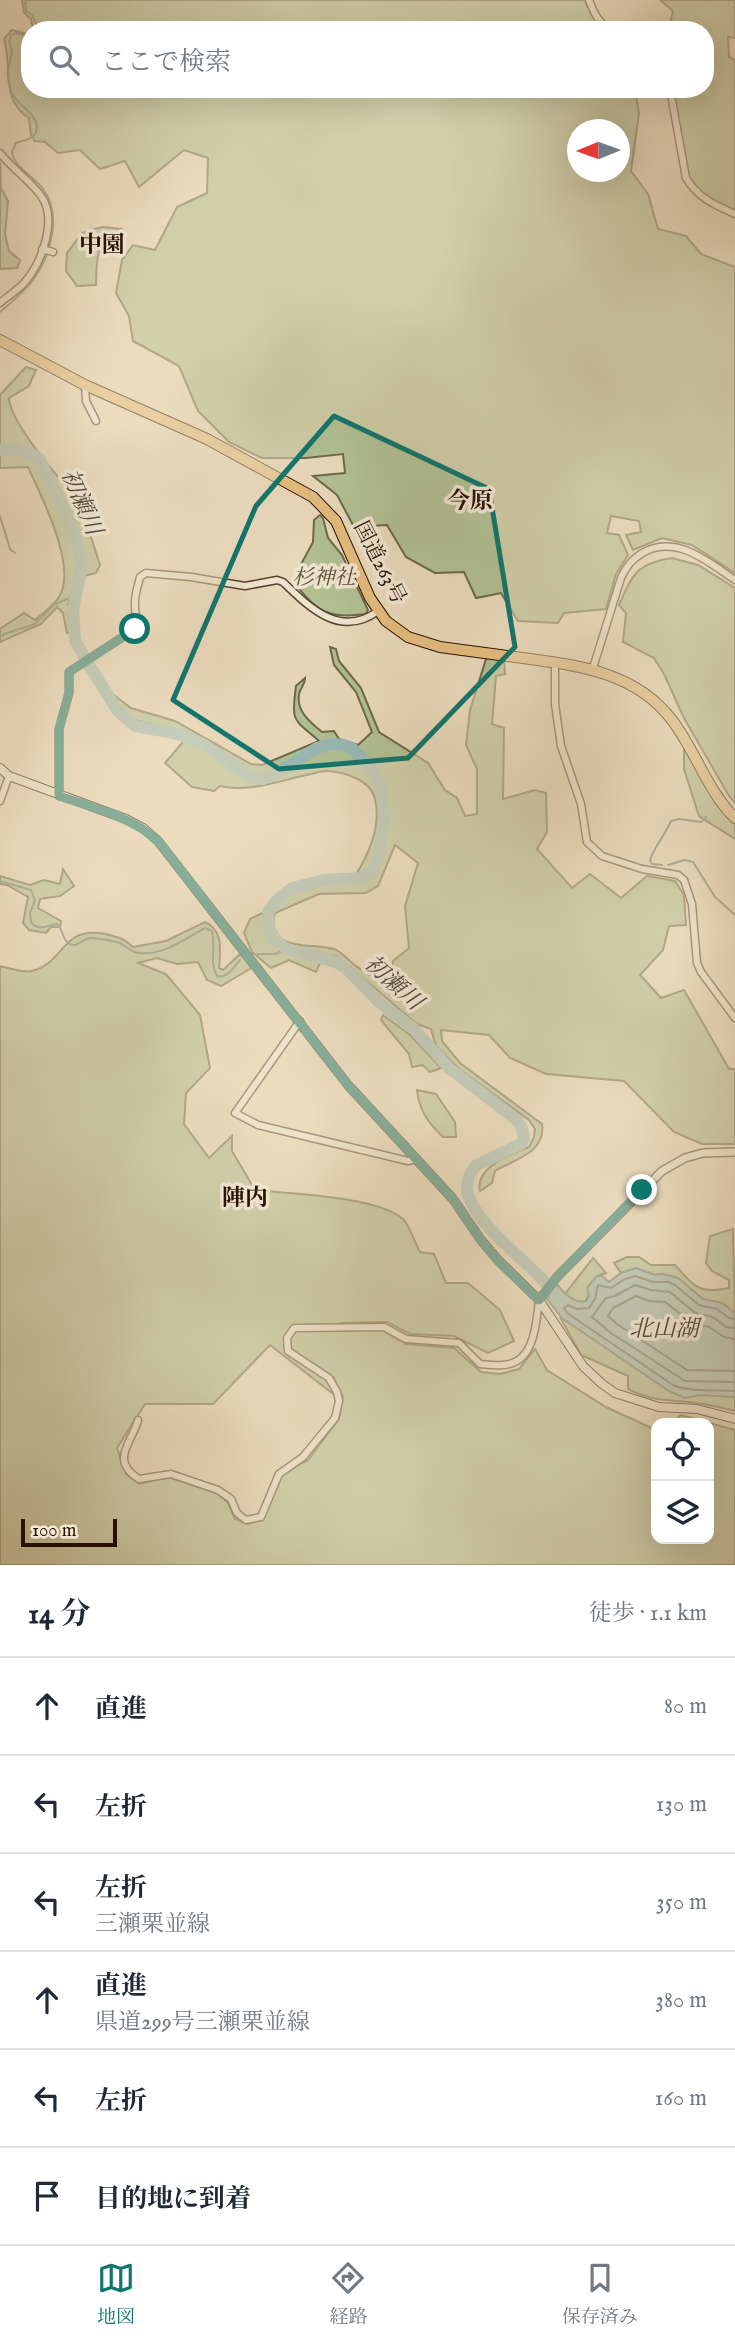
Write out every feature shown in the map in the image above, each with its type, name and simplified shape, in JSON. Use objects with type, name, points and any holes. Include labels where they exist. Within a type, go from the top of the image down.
[{"type":"highway","name":"国道263号","points":[[0,340],[85,385],[207,439],[313,497],[336,521],[378,611],[401,634],[421,643],[593,668],[637,688],[652,698],[688,740],[716,795],[735,818]]},
{"type":"main road","points":[[0,770],[59,796],[126,819],[143,828],[158,841],[348,1085],[453,1199],[498,1261],[540,1298],[583,1366],[601,1383],[615,1393],[659,1407],[697,1409],[735,1419]]},
{"type":"street","points":[[589,0],[599,21]]},
{"type":"street","points":[[672,98],[686,178],[692,189],[709,202],[735,214]]},
{"type":"street","points":[[0,153],[42,197],[48,211],[48,224],[34,271],[0,303]]},
{"type":"street","points":[[42,249],[53,252]]},
{"type":"street","points":[[85,385],[86,401],[96,421]]},
{"type":"street","points":[[593,668],[621,578],[627,565],[636,556],[662,545],[674,546],[705,560],[735,580]]},
{"type":"street","points":[[59,796],[59,729],[69,693],[69,672],[135,629],[138,619],[136,591],[140,577],[146,573],[245,586],[277,580],[283,582],[313,611],[330,620],[351,621],[378,611]]},
{"type":"street","points":[[555,662],[555,704],[561,746],[581,804],[587,842],[602,856],[642,869],[678,875],[684,880],[692,904],[697,962],[701,972],[735,1018]]},
{"type":"street","points":[[0,801],[9,776]]},
{"type":"street","points":[[300,1021],[235,1113],[258,1125],[408,1161],[417,1159]]},
{"type":"street","points":[[138,1420],[123,1455],[130,1473],[139,1479],[170,1474],[183,1478],[218,1490],[231,1499],[237,1513],[246,1520],[261,1517],[279,1474],[303,1457],[335,1418],[339,1401],[329,1378],[288,1351],[287,1338],[294,1328],[384,1326],[406,1339],[459,1343],[480,1364],[501,1365],[516,1362],[528,1347],[540,1298],[557,1277],[662,1171],[685,1158],[703,1153],[735,1152]]},
{"type":"highlighted area","points":[[334,416],[489,489],[515,647],[408,758],[279,769],[173,700],[256,506]]},
{"type":"green space","points":[[22,0],[585,0],[597,21],[31,21],[24,13]]},
{"type":"green space","points":[[660,0],[735,0],[735,38],[728,37],[729,57],[735,60],[735,211],[701,195],[693,186],[682,153],[673,98],[714,98],[714,21],[670,21],[673,11]]},
{"type":"green space","points":[[12,30],[21,32],[21,98],[636,98],[639,113],[631,171],[648,194],[658,229],[686,236],[701,254],[735,267],[735,573],[692,545],[662,538],[633,550],[626,535],[641,532],[639,521],[611,516],[607,533],[619,535],[628,555],[616,574],[606,609],[564,613],[558,623],[518,621],[501,593],[476,598],[464,572],[435,573],[406,557],[387,525],[354,527],[337,495],[313,476],[345,473],[343,454],[306,458],[262,458],[229,442],[198,411],[179,366],[133,341],[129,316],[116,293],[122,260],[133,245],[155,250],[177,207],[207,193],[208,158],[184,150],[139,187],[125,161],[100,169],[80,150],[58,153],[45,142],[35,141],[31,135],[29,118],[14,102],[4,39]]},
{"type":"green space","points":[[0,162],[1,188],[8,201],[5,234],[9,251],[20,260],[17,268],[0,269]]},
{"type":"green space","points":[[102,227],[122,229],[123,233],[107,240],[102,246],[97,259],[96,285],[77,286],[66,271],[67,253],[82,233]]},
{"type":"green space","points":[[26,367],[36,370],[29,386],[9,398],[12,409],[18,423],[40,454],[85,504],[84,515],[100,565],[96,573],[76,578],[68,604],[70,633],[67,633],[63,613],[57,607],[41,624],[0,642],[0,629],[24,613],[35,620],[57,600],[64,584],[64,568],[56,532],[28,467],[0,468],[0,395]]},
{"type":"green space","name":"杉神社","points":[[320,515],[328,538],[342,555],[368,610],[366,614],[343,616],[326,612],[297,586],[299,568],[313,542],[314,520]]},
{"type":"green space","points":[[672,558],[698,565],[735,588],[735,803],[684,718],[654,658],[623,642],[626,613],[619,605],[632,578],[651,563]]},
{"type":"green space","points":[[330,647],[336,649],[339,661],[361,688],[379,732],[428,763],[445,790],[457,798],[465,816],[477,814],[477,769],[466,745],[470,710],[487,656],[504,659],[505,674],[496,676],[492,724],[504,728],[503,799],[535,790],[546,793],[547,832],[537,849],[572,888],[590,874],[621,898],[647,876],[675,881],[684,895],[686,925],[669,926],[663,950],[640,975],[661,998],[684,990],[729,1069],[735,1069],[735,1144],[702,1144],[674,1132],[624,1081],[546,1074],[510,1058],[489,1035],[441,1030],[442,1041],[460,1063],[542,1124],[542,1134],[534,1148],[520,1159],[495,1171],[492,1183],[480,1191],[483,1175],[489,1168],[529,1147],[535,1129],[529,1120],[459,1069],[436,1046],[431,1029],[417,1024],[337,956],[324,955],[316,972],[289,960],[271,968],[252,952],[244,933],[250,919],[267,911],[297,884],[355,876],[369,849],[375,829],[373,792],[356,778],[327,771],[252,787],[220,786],[214,791],[192,787],[165,763],[183,742],[184,734],[131,718],[122,711],[115,696],[131,708],[175,721],[251,764],[262,765],[319,741],[299,723],[294,714],[296,686],[305,678],[299,694],[300,706],[305,716],[322,732],[334,731],[339,739],[358,745],[372,732],[356,692],[334,665]],"holes":[[[395,845],[418,863],[405,906],[409,948],[393,961],[390,985],[364,972],[334,949],[292,943],[277,934],[274,925],[275,913],[319,894],[366,893],[378,886]]]},
{"type":"green space","points":[[684,742],[715,803],[735,825],[735,839],[699,816],[684,769]]},
{"type":"green space","points":[[63,869],[74,886],[60,896],[40,899],[38,908],[61,921],[60,927],[51,927],[46,933],[29,930],[23,923],[28,897],[0,884],[0,876],[30,885],[44,880],[60,884]]},
{"type":"green space","points":[[205,922],[218,936],[219,968],[223,970],[240,954],[253,967],[221,986],[207,980],[198,962],[177,964],[157,958],[138,963],[166,974],[200,1015],[210,1068],[186,1093],[184,1124],[209,1158],[232,1136],[232,1151],[255,1190],[332,1197],[391,1211],[406,1222],[420,1252],[434,1254],[446,1283],[468,1283],[500,1310],[514,1341],[488,1353],[454,1336],[410,1334],[387,1322],[341,1323],[341,1330],[382,1330],[406,1344],[454,1348],[481,1372],[500,1374],[519,1369],[535,1349],[547,1370],[606,1407],[651,1428],[651,1544],[714,1544],[714,1424],[735,1430],[735,1565],[0,1565],[0,966],[32,971],[51,961],[72,940],[91,933],[117,937],[133,947],[166,941]],"holes":[[[270,1345],[332,1393],[333,1376],[343,1397],[339,1419],[308,1460],[282,1474],[263,1519],[247,1524],[235,1519],[228,1503],[217,1493],[168,1477],[139,1484],[126,1474],[117,1448],[145,1404],[213,1404]]]},
{"type":"green space","points":[[383,1015],[410,1035],[441,1068],[430,1072],[423,1065],[412,1067],[409,1054],[381,1020]]},
{"type":"green space","points":[[417,1090],[436,1094],[455,1122],[456,1137],[443,1137],[433,1127],[422,1110]]},
{"type":"green space","points":[[733,1229],[735,1313],[722,1303],[703,1300],[678,1278],[655,1275],[636,1268],[621,1273],[614,1263],[627,1257],[639,1257],[651,1265],[675,1265],[698,1287],[710,1290],[729,1288],[729,1280],[712,1271],[706,1263],[710,1236]]},
{"type":"green space","points":[[593,1258],[606,1273],[597,1276],[586,1301],[578,1302],[565,1294]]},
{"type":"green space","points":[[560,1317],[685,1398],[700,1395],[735,1397],[735,1411],[697,1403],[654,1399],[628,1389],[628,1376],[581,1355]]},
{"type":"water","name":"北山湖","points":[[636,1268],[655,1275],[678,1278],[703,1299],[722,1303],[735,1313],[735,1397],[700,1395],[685,1398],[669,1391],[562,1318],[547,1299],[557,1284],[573,1299],[586,1301],[589,1296],[587,1288],[597,1276],[602,1276],[609,1282],[621,1273]]},
{"type":"waterway","points":[[25,0],[26,11],[35,21]]},
{"type":"waterway","points":[[0,312],[21,294],[38,272],[49,249],[53,223],[49,199],[39,184],[16,163],[12,152],[16,143],[30,138],[37,127],[33,117],[14,96],[9,83],[8,69],[12,52],[9,42],[11,35],[21,34]]},
{"type":"waterway","name":"初瀬川","points":[[0,450],[30,453],[39,458],[76,537],[82,565],[73,609],[75,640],[117,710],[135,726],[174,733],[203,744],[252,778],[263,779],[317,748],[332,744],[353,749],[374,772],[381,786],[385,816],[378,858],[372,872],[362,878],[324,880],[292,888],[279,898],[268,912],[269,927],[276,941],[287,949],[336,962],[346,968],[379,1002],[413,1028],[449,1068],[517,1120],[524,1138],[521,1144],[477,1165],[468,1179],[468,1195],[480,1217],[556,1294]]},
{"type":"waterway","points":[[0,516],[10,549],[15,553]]},
{"type":"waterway","points":[[0,637],[35,624],[55,604],[77,595]]},
{"type":"waterway","points":[[662,865],[652,864],[650,860],[671,821],[679,819],[701,822],[706,817]]},
{"type":"waterway","points":[[668,865],[684,860],[693,862],[715,897],[735,915]]},
{"type":"waterway","points":[[0,881],[31,890],[35,900],[30,913],[31,923],[41,928],[57,924],[71,945],[93,938],[117,942],[136,952],[156,952],[205,928],[212,931],[213,966],[217,976],[227,974],[240,960]]},
{"type":"waterway","points":[[257,954],[275,954],[287,949]]},
{"type":"district","name":"中園","points":[[102,245]]},
{"type":"district","name":"今原","points":[[470,501]]},
{"type":"district","name":"陣内","points":[[245,1198]]},
{"type":"route","points":[[135,629],[69,672],[69,693],[59,729],[59,796],[126,819],[143,828],[158,841],[348,1085],[453,1199],[498,1261],[539,1300],[557,1277],[642,1190]]}]
